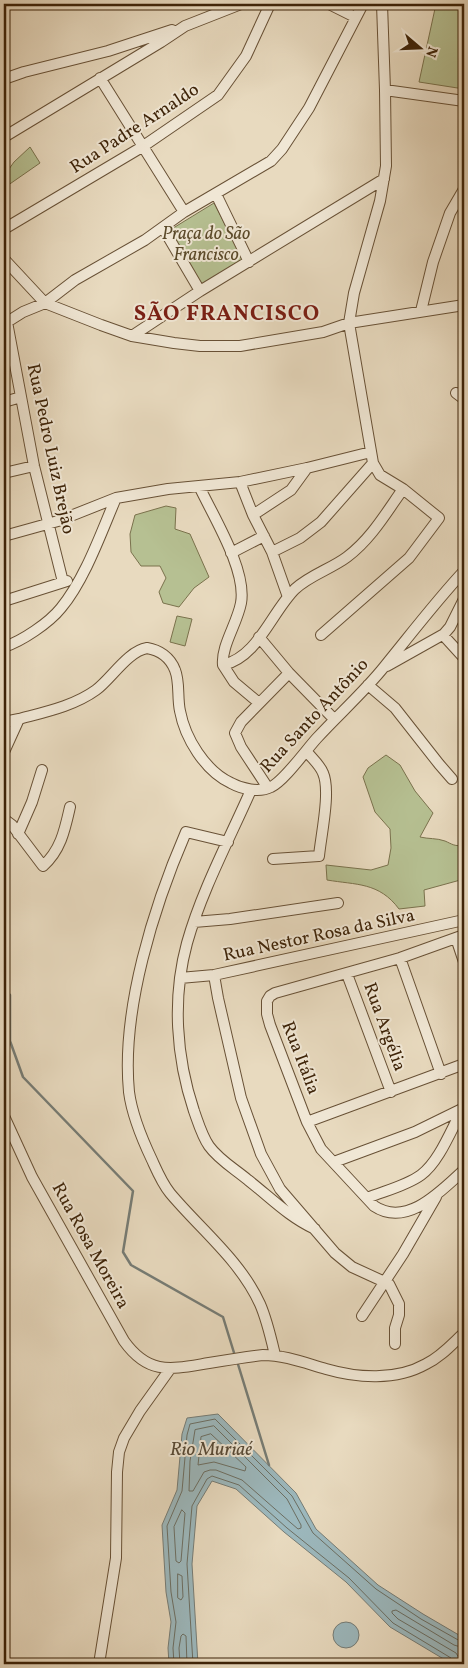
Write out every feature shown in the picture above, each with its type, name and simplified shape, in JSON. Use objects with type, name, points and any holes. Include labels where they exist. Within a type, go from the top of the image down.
[{"type":"street","points":[[4,79],[24,72],[108,51],[185,26],[241,4]]},
{"type":"street","name":"Rua Padre Arnaldo","points":[[4,229],[142,147],[218,95],[246,56],[270,4]]},
{"type":"street","points":[[329,4],[355,17]]},
{"type":"street","points":[[5,323],[23,312],[45,303],[75,280],[145,240],[184,212],[271,161],[282,149],[309,108],[363,4]]},
{"type":"street","points":[[321,634],[409,558],[439,518],[380,475],[373,464],[349,324],[352,300],[380,201],[386,166],[382,4]]},
{"type":"street","points":[[4,137],[185,26]]},
{"type":"street","points":[[100,78],[184,212]]},
{"type":"street","points":[[385,90],[464,102]]},
{"type":"street","points":[[132,336],[200,291],[384,178]]},
{"type":"street","points":[[421,311],[450,213],[464,189]]},
{"type":"street","points":[[216,194],[249,262]]},
{"type":"street","points":[[163,228],[200,291]]},
{"type":"street","points":[[4,259],[45,303],[132,336],[200,346],[240,346],[323,332],[349,324],[464,305]]},
{"type":"street","name":"Rua Pedro Luiz Brejão","points":[[5,323],[34,466],[63,582]]},
{"type":"street","points":[[4,402],[21,397]]},
{"type":"street","points":[[4,536],[49,524],[116,498],[142,493],[240,482],[371,452]]},
{"type":"street","points":[[272,552],[300,538],[321,522],[373,464]]},
{"type":"street","points":[[4,474],[34,466]]},
{"type":"street","points":[[253,515],[291,490],[307,468]]},
{"type":"street","points":[[240,482],[253,515],[272,552],[288,597]]},
{"type":"street","points":[[199,486],[231,553],[242,592],[238,618],[223,654],[223,666],[234,682],[259,703]]},
{"type":"street","points":[[223,666],[242,657],[296,588],[359,548],[403,490]]},
{"type":"street","points":[[4,647],[25,637],[61,609],[80,578],[116,498]]},
{"type":"street","points":[[231,553],[264,536]]},
{"type":"street","name":"Rua Santo Antônio","points":[[19,720],[78,700],[96,690],[136,652],[147,648],[154,649],[170,660],[175,669],[180,712],[185,728],[202,758],[216,773],[229,782],[251,790],[268,788],[281,780],[368,685],[464,571]]},
{"type":"street","points":[[4,601],[80,578]]},
{"type":"street","points":[[383,668],[443,635],[450,627],[464,599]]},
{"type":"street","points":[[443,635],[464,658]]},
{"type":"street","points":[[259,637],[289,673],[334,720]]},
{"type":"street","points":[[406,638],[416,651]]},
{"type":"street","points":[[268,788],[241,747],[235,733],[241,722],[289,673]]},
{"type":"street","points":[[368,685],[395,708],[452,779]]},
{"type":"street","points":[[4,722],[19,720]]},
{"type":"street","points":[[4,752],[19,720]]},
{"type":"street","points":[[273,859],[319,856],[326,793],[325,780],[323,772],[306,751]]},
{"type":"street","points":[[18,834],[32,802],[42,770]]},
{"type":"street","points":[[251,790],[204,891],[187,942],[180,978],[177,1010],[178,1031],[189,1094],[199,1126],[207,1143],[221,1160],[291,1216],[315,1230]]},
{"type":"street","points":[[4,819],[12,825],[43,866],[51,859],[62,839],[70,807]]},
{"type":"street","points":[[228,842],[186,832],[174,860],[146,948],[134,1003],[128,1047],[130,1094],[143,1142],[163,1184],[233,1262],[247,1281],[261,1306],[275,1355]]},
{"type":"street","points":[[194,922],[230,919],[338,903]]},
{"type":"street","name":"Rua Nestor Rosa da Silva","points":[[180,978],[214,975],[464,920]]},
{"type":"street","points":[[460,937],[464,962]]},
{"type":"street","name":"Rua Itália","points":[[460,937],[400,958],[275,993],[270,996],[266,1004],[270,1025],[307,1122],[321,1148],[374,1206],[381,1211],[390,1213],[410,1210],[424,1204],[438,1194],[464,1170]]},
{"type":"street","points":[[400,958],[440,1074]]},
{"type":"street","name":"Rua Argélia","points":[[347,974],[391,1092]]},
{"type":"street","points":[[214,975],[241,1098],[261,1154],[280,1189],[346,1264],[386,1281],[393,1290],[399,1304],[399,1315],[395,1328],[395,1344]]},
{"type":"street","points":[[307,1122],[464,1064]]},
{"type":"street","points":[[334,1162],[415,1132],[463,1109]]},
{"type":"street","points":[[367,1198],[412,1181],[422,1175],[439,1153],[463,1109]]},
{"type":"street","name":"Rua Rosa Moreira","points":[[4,1116],[32,1177],[124,1341],[132,1352],[141,1359],[154,1366],[170,1369]]},
{"type":"street","points":[[362,1316],[386,1281],[438,1194]]},
{"type":"street","points":[[99,1664],[116,1558],[117,1472],[120,1452],[124,1438],[170,1369],[262,1355],[275,1355],[339,1373],[363,1376],[390,1376],[410,1371],[426,1364],[444,1352],[464,1332]]},
{"type":"green space","points":[[436,4],[448,4],[464,8],[464,89],[419,82]]},
{"type":"green space","points":[[30,147],[40,163],[4,188],[4,176],[14,162]]},
{"type":"green space","name":"Praça do São Francisco","points":[[214,203],[243,259],[200,286],[170,230]]},
{"type":"green space","points":[[166,506],[176,508],[175,529],[190,534],[209,577],[194,588],[179,607],[163,603],[159,592],[166,578],[160,566],[141,566],[131,552],[130,534],[135,515]]},
{"type":"green space","points":[[177,616],[192,619],[185,646],[170,642]]},
{"type":"green space","points":[[386,755],[400,765],[415,791],[433,813],[420,837],[464,845],[464,879],[424,890],[425,906],[399,909],[391,900],[375,889],[357,884],[327,880],[326,865],[371,870],[388,865],[391,848],[390,829],[375,812],[363,777],[368,768]]},
{"type":"water","name":"Rio Muriaé","points":[[218,1414],[296,1493],[316,1529],[378,1585],[464,1638],[464,1664],[452,1664],[390,1627],[346,1582],[284,1532],[236,1489],[212,1481],[197,1506],[192,1564],[198,1664],[169,1664],[168,1648],[171,1622],[166,1592],[162,1525],[177,1490],[182,1434],[187,1418]]},
{"type":"water","points":[[346,1622],[355,1626],[359,1635],[355,1644],[346,1648],[337,1644],[333,1635],[337,1626]]},
{"type":"waterway","points":[[4,990],[10,995],[10,1041],[23,1077],[133,1191],[123,1252],[131,1265],[223,1317],[235,1356]]},
{"type":"waterway","points":[[237,1361],[269,1465]]},
{"type":"district","name":"SÃO FRANCISCO","points":[[227,314]]}]
